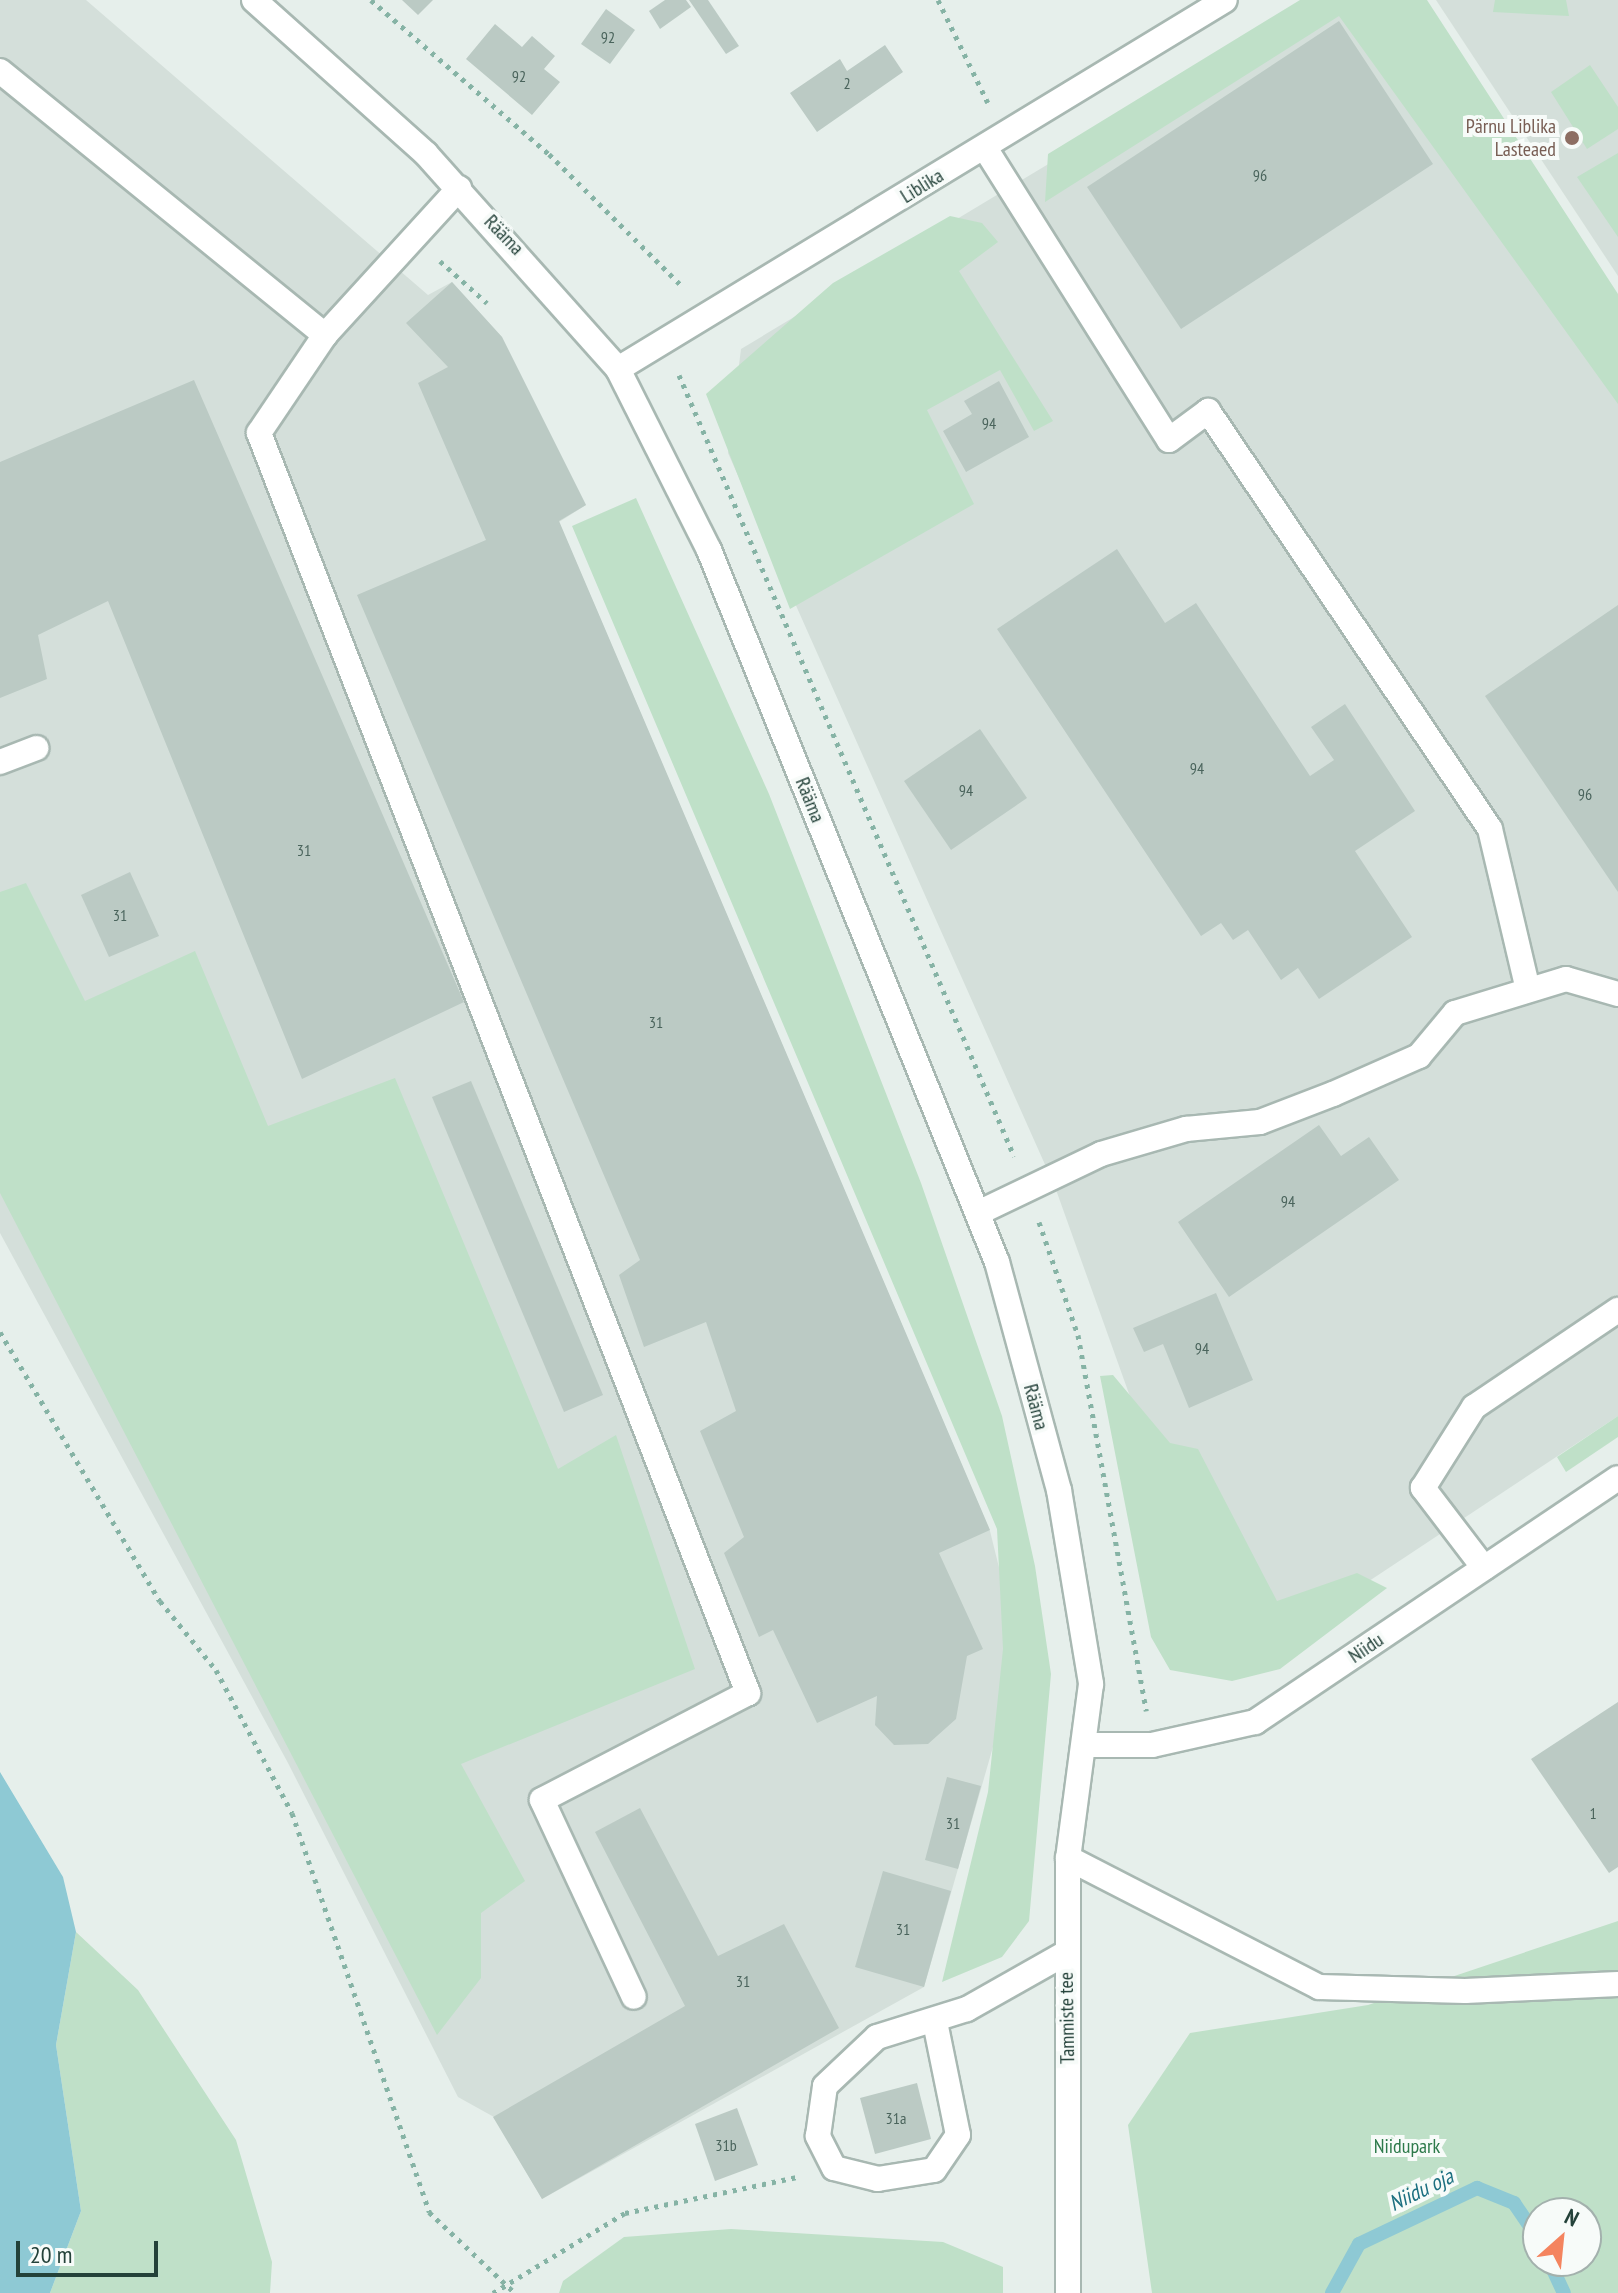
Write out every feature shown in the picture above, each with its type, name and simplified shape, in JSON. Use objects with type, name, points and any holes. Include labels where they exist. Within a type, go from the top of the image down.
[{"type":"main road","name":"Rääma","points":[[254,0],[459,188],[618,369],[709,550],[978,1213],[1059,1490],[1091,1684],[1087,1745]]},
{"type":"main road","name":"Liblika","points":[[618,369],[712,316],[1225,0]]},
{"type":"main road","points":[[0,71],[325,335]]},
{"type":"main road","points":[[993,143],[1169,440],[1208,411],[1490,829],[1528,990]]},
{"type":"main road","points":[[459,188],[325,335],[259,433],[748,1693],[542,1800],[634,1997]]},
{"type":"main road","points":[[0,762],[36,748]]},
{"type":"main road","points":[[978,1213],[1101,1154],[1186,1129],[1260,1122],[1333,1094],[1419,1056],[1455,1013],[1566,979],[1618,994]]},
{"type":"main road","points":[[1484,1568],[1423,1488],[1474,1407],[1618,1310]]},
{"type":"main road","name":"Niidu","points":[[1087,1745],[1152,1745],[1255,1722],[1618,1478]]},
{"type":"main road","name":"Tammiste tee","points":[[1068,2293],[1068,1858],[1087,1745]]},
{"type":"main road","points":[[1068,1858],[1319,1987],[1465,1991],[1618,1984]]},
{"type":"main road","points":[[935,2022],[958,2135],[934,2170],[878,2179],[834,2168],[818,2136],[825,2086],[877,2037],[935,2022],[1066,1953]]},
{"type":"path","points":[[371,0],[549,154],[712,316]]},
{"type":"path","points":[[938,0],[993,143]]},
{"type":"path","points":[[413,238],[487,303]]},
{"type":"path","points":[[0,1332],[160,1601],[216,1670],[292,1813],[429,2212],[515,2293]]},
{"type":"path","points":[[493,2293],[502,2282],[625,2213],[834,2168]]},
{"type":"shaded area","points":[[0,0],[86,0],[428,295],[452,282],[502,337],[586,505],[559,522],[990,1531],[1020,1653],[924,1987],[542,2199],[494,2117],[458,2097],[288,1763],[0,1233]]},
{"type":"shaded area","points":[[1321,0],[1375,0],[1618,362],[1618,1416],[1250,1660],[1157,1472],[1055,1187],[728,453],[741,349]]},
{"type":"shaded area","name":"Pärnu Liblika Lasteaed","points":[[1436,0],[1618,0],[1618,276]]},
{"type":"green space","points":[[1300,0],[1427,0],[1618,294],[1618,404],[1339,16],[1045,202],[1048,154]]},
{"type":"green space","points":[[1495,0],[1566,0],[1569,16],[1493,12]]},
{"type":"green space","points":[[1590,65],[1618,107],[1618,129],[1587,149],[1551,92]]},
{"type":"green space","points":[[1618,153],[1618,237],[1577,177]]},
{"type":"green space","points":[[950,216],[982,223],[998,242],[959,271],[1053,421],[1034,431],[1000,370],[927,410],[974,504],[790,609],[706,394],[833,283]]},
{"type":"green space","points":[[636,498],[769,794],[921,1183],[1002,1416],[1035,1566],[1051,1674],[1029,1921],[1002,1957],[942,1982],[988,1792],[1003,1649],[997,1529],[572,526]]},
{"type":"green space","points":[[26,883],[85,1001],[195,951],[268,1126],[395,1078],[558,1469],[616,1435],[695,1669],[461,1764],[525,1881],[481,1913],[481,1978],[437,2035],[0,1193],[0,892]]},
{"type":"green space","points":[[1113,1375],[1170,1443],[1198,1449],[1277,1601],[1357,1573],[1387,1588],[1280,1669],[1232,1681],[1170,1670],[1151,1637],[1100,1376]]},
{"type":"green space","points":[[1618,1416],[1618,1437],[1566,1472],[1557,1457]]},
{"type":"green space","name":"Niidupark","points":[[1618,1921],[1618,2293],[1152,2293],[1128,2125],[1190,2033],[1368,2005]]},
{"type":"green space","points":[[76,1932],[138,1990],[236,2140],[272,2262],[270,2293],[50,2293],[81,2211],[56,2045]]},
{"type":"green space","points":[[731,2229],[943,2242],[1003,2267],[1003,2293],[559,2293],[563,2281],[624,2237]]},
{"type":"water","points":[[0,1772],[63,1877],[76,1932],[56,2045],[81,2211],[50,2293],[0,2293]]},
{"type":"building","points":[[402,0],[433,0],[418,15]]},
{"type":"building","points":[[665,0],[686,0],[691,7],[660,29],[649,11]]},
{"type":"building","points":[[689,0],[708,0],[739,46],[726,54]]},
{"type":"building","points":[[606,9],[635,30],[610,64],[581,44]]},
{"type":"building","points":[[1339,21],[1433,164],[1181,329],[1087,187]]},
{"type":"building","points":[[495,24],[522,47],[532,36],[555,56],[544,69],[560,82],[532,115],[466,59]]},
{"type":"building","points":[[885,45],[903,72],[817,132],[790,93],[840,59],[847,71]]},
{"type":"building","points":[[452,282],[502,337],[586,505],[559,521],[990,1530],[939,1553],[983,1649],[967,1656],[956,1719],[928,1744],[894,1745],[875,1725],[877,1696],[817,1723],[773,1630],[759,1637],[724,1553],[744,1537],[700,1431],[736,1411],[706,1322],[644,1347],[619,1275],[640,1260],[357,595],[486,540],[418,383],[448,367],[406,323]]},
{"type":"building","points":[[194,380],[464,1002],[302,1079],[108,601],[38,635],[47,679],[0,698],[0,462]]},
{"type":"building","points":[[999,381],[1029,437],[966,472],[943,431],[972,414],[964,401]]},
{"type":"building","points":[[1117,549],[1165,623],[1196,603],[1310,776],[1334,760],[1311,727],[1345,704],[1415,811],[1355,851],[1412,937],[1319,999],[1298,968],[1281,980],[1248,930],[1233,940],[1221,923],[1201,936],[997,629]]},
{"type":"building","points":[[1618,605],[1618,892],[1485,696]]},
{"type":"building","points":[[980,729],[1027,798],[951,850],[904,781]]},
{"type":"building","points":[[130,872],[159,936],[109,957],[81,895]]},
{"type":"building","points":[[471,1081],[603,1395],[564,1412],[432,1097]]},
{"type":"building","points":[[1319,1125],[1341,1156],[1369,1137],[1399,1180],[1229,1297],[1178,1222]]},
{"type":"building","points":[[1216,1293],[1253,1380],[1189,1408],[1163,1344],[1144,1352],[1133,1328]]},
{"type":"building","points":[[1618,1702],[1618,1867],[1609,1873],[1531,1759]]},
{"type":"building","points":[[947,1777],[981,1786],[958,1869],[925,1860]]},
{"type":"building","points":[[640,1808],[718,1956],[784,1924],[839,2028],[542,2199],[493,2117],[685,2006],[595,1832]]},
{"type":"building","points":[[883,1871],[951,1891],[924,1987],[855,1967]]},
{"type":"building","points":[[917,2083],[931,2139],[875,2154],[860,2098]]},
{"type":"building","points":[[737,2108],[758,2165],[715,2181],[695,2124]]},
{"type":"waterway","name":"Niidu oja","points":[[1332,2293],[1359,2244],[1477,2188],[1514,2203],[1522,2215]]},
{"type":"waterway","name":"Niidu oja","points":[[1556,2277],[1564,2293]]},
{"type":"place","name":"Pärnu Liblika Lasteaed","points":[[1572,138]]}]
